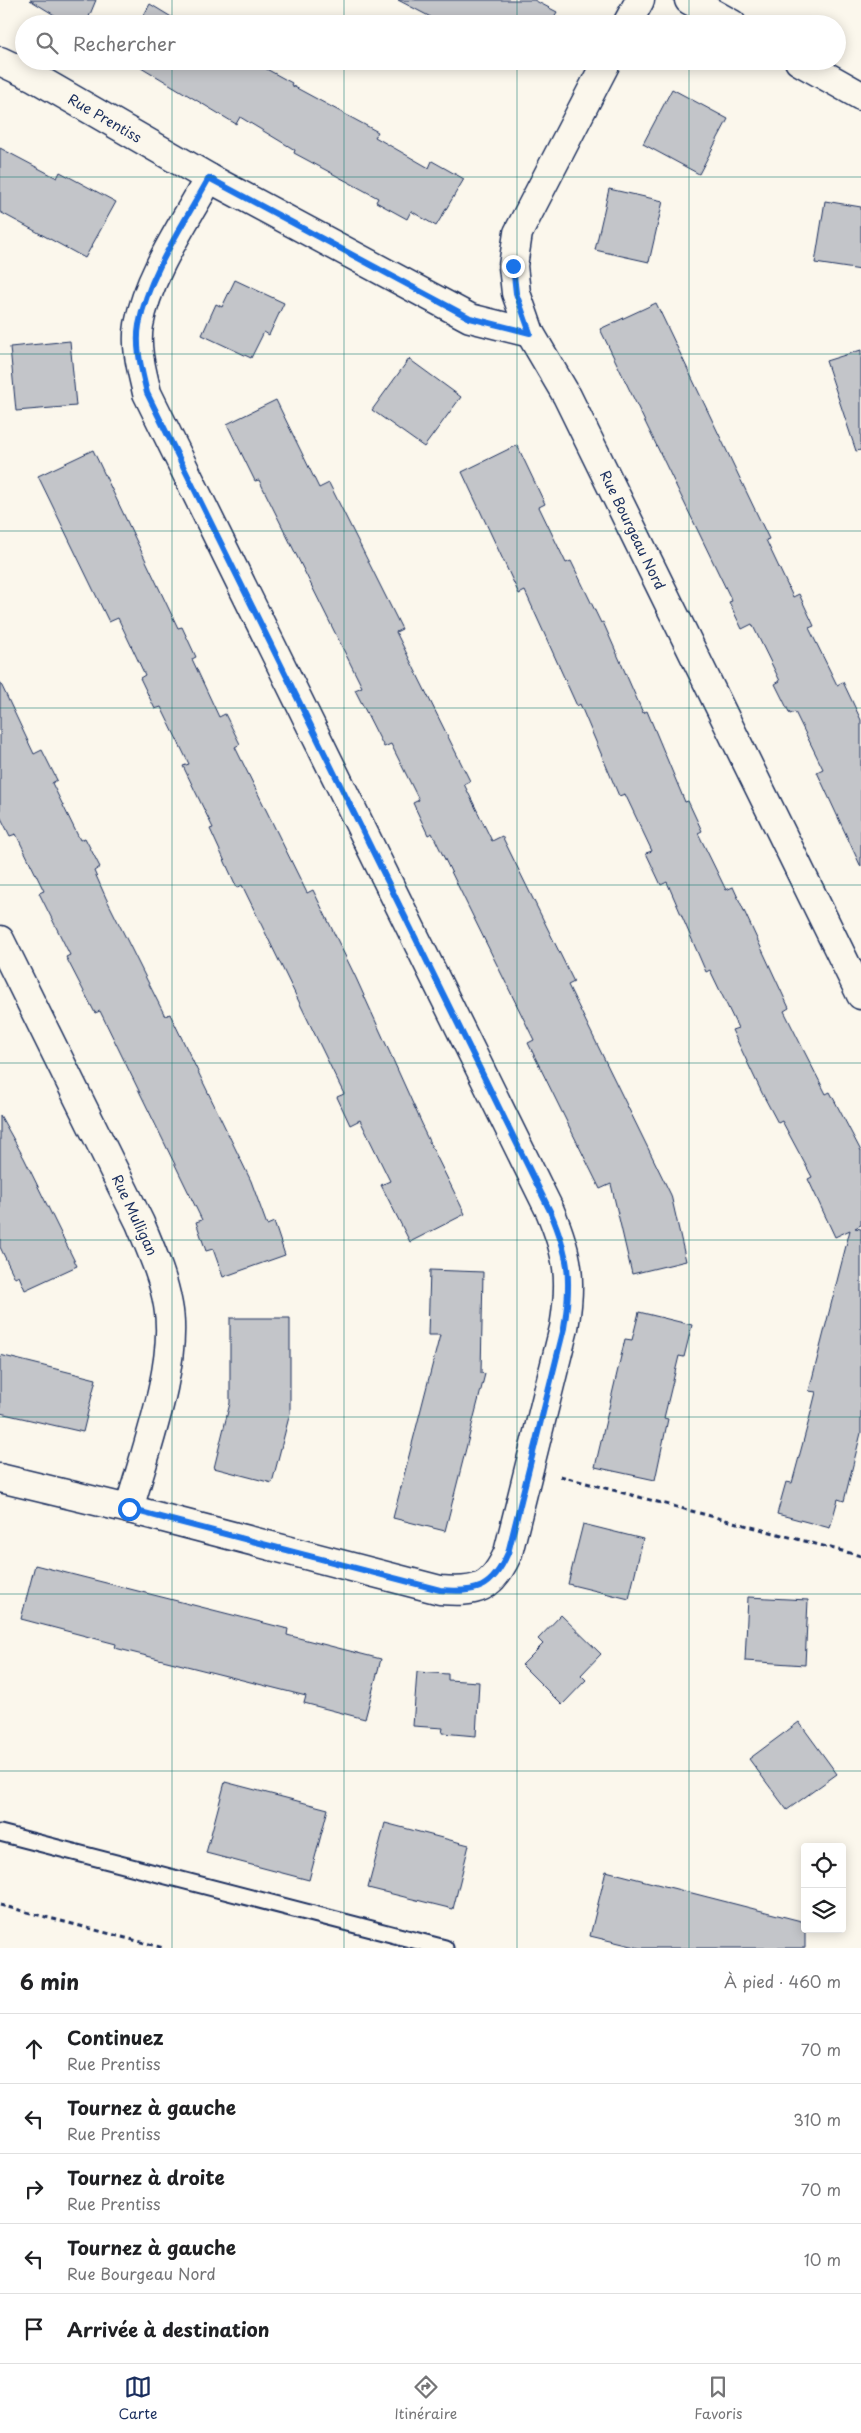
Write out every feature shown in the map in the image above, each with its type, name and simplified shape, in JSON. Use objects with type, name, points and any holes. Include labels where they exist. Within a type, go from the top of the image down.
[{"type":"street","points":[[632,15],[640,0]]},
{"type":"street","points":[[690,0],[716,15]]},
{"type":"street","name":"Rue Prentiss","points":[[0,61],[15,68]]},
{"type":"street","name":"Rue Prentiss","points":[[19,70],[209,178],[470,318],[530,333]]},
{"type":"street","name":"Rue Bourgeau Nord","points":[[602,70],[518,233],[513,266],[516,293],[530,333],[567,396],[861,995]]},
{"type":"street","points":[[815,70],[861,96]]},
{"type":"street","points":[[0,1478],[129,1509],[440,1590],[462,1592],[482,1587],[499,1573],[508,1553],[564,1328],[570,1295],[563,1241],[550,1211],[147,393],[139,361],[139,326],[148,294],[209,178]]},
{"type":"street","name":"Rue Mulligan","points":[[0,940],[140,1223],[160,1269],[169,1307],[171,1340],[166,1374],[129,1509]]},
{"type":"lane","points":[[0,1833],[445,1948]]},
{"type":"path","points":[[528,1468],[861,1556]]},
{"type":"path","points":[[0,1905],[164,1948]]},
{"type":"building","points":[[30,0],[96,0],[90,15],[54,15]]},
{"type":"building","points":[[398,0],[534,0],[557,12],[555,15],[427,15]]},
{"type":"building","points":[[150,4],[168,15],[144,15]]},
{"type":"building","points":[[146,70],[268,70],[292,83],[291,85],[378,132],[375,137],[429,168],[432,161],[464,179],[436,226],[411,211],[407,219],[376,202],[378,198],[294,153],[295,150],[240,117],[236,124]]},
{"type":"building","points":[[672,89],[728,119],[699,174],[643,144]]},
{"type":"building","points":[[0,148],[57,178],[60,172],[116,202],[85,258],[0,212]]},
{"type":"building","points":[[609,189],[663,201],[649,262],[595,250]]},
{"type":"building","points":[[825,201],[861,207],[861,270],[815,263]]},
{"type":"building","points":[[235,280],[284,303],[269,335],[264,332],[251,358],[202,335],[216,304],[222,307]]},
{"type":"building","points":[[656,303],[769,539],[766,540],[793,597],[799,594],[814,626],[809,628],[837,685],[843,682],[861,720],[861,867],[817,772],[823,769],[795,712],[790,714],[775,684],[780,681],[752,624],[742,629],[729,602],[732,601],[600,329]]},
{"type":"building","points":[[70,341],[76,406],[16,411],[10,347]]},
{"type":"building","points":[[861,350],[861,450],[856,451],[826,361]]},
{"type":"building","points":[[409,359],[461,397],[424,447],[372,410]]},
{"type":"building","points":[[276,400],[319,488],[329,483],[402,629],[396,632],[470,781],[464,784],[492,841],[502,836],[574,982],[568,985],[671,1195],[686,1261],[632,1274],[611,1184],[600,1189],[528,1043],[534,1040],[432,833],[428,835],[413,803],[419,800],[391,744],[384,747],[355,690],[362,687],[259,480],[255,481],[227,424]]},
{"type":"building","points":[[517,445],[545,504],[539,507],[566,563],[571,561],[601,623],[603,622],[643,713],[647,711],[685,802],[688,801],[702,831],[698,833],[726,890],[733,887],[789,1008],[784,1011],[826,1094],[830,1092],[861,1151],[861,1225],[855,1228],[861,1229],[861,1433],[844,1501],[838,1499],[830,1528],[777,1514],[786,1482],[792,1483],[809,1420],[816,1392],[809,1391],[850,1230],[835,1237],[808,1179],[812,1177],[782,1121],[778,1123],[762,1093],[732,1030],[738,1028],[710,970],[706,972],[667,882],[661,885],[646,853],[652,851],[625,794],[619,796],[580,704],[577,706],[525,591],[519,594],[462,472]]},
{"type":"building","points":[[93,450],[178,628],[182,627],[196,657],[192,659],[219,717],[225,714],[240,744],[235,747],[307,893],[313,890],[356,978],[422,1127],[465,1214],[410,1242],[381,1185],[390,1181],[360,1120],[350,1125],[337,1097],[344,1094],[242,885],[237,888],[210,829],[213,828],[183,766],[189,764],[161,707],[155,709],[140,678],[145,675],[118,618],[109,622],[38,476]]},
{"type":"building","points":[[0,682],[34,754],[42,750],[57,780],[52,783],[80,840],[85,838],[100,867],[94,871],[106,898],[165,1016],[170,1014],[251,1181],[267,1225],[274,1222],[285,1255],[223,1277],[213,1249],[206,1251],[196,1222],[202,1220],[100,1011],[95,1013],[66,957],[70,955],[39,893],[44,891],[16,834],[10,836],[0,816]]},
{"type":"building","points":[[0,1115],[24,1158],[77,1266],[25,1290],[19,1276],[15,1278],[0,1247]]},
{"type":"building","points":[[430,1270],[483,1272],[481,1373],[485,1374],[445,1531],[393,1518],[440,1335],[428,1335]]},
{"type":"building","points":[[639,1312],[692,1325],[684,1357],[679,1356],[664,1418],[668,1419],[655,1480],[595,1467],[625,1339],[632,1340]]},
{"type":"building","points":[[230,1318],[290,1318],[290,1413],[272,1483],[214,1468],[230,1403]]},
{"type":"building","points":[[0,1355],[96,1379],[83,1432],[0,1413]]},
{"type":"building","points":[[583,1524],[643,1539],[629,1599],[568,1584]]},
{"type":"building","points":[[35,1565],[288,1629],[287,1635],[381,1659],[365,1719],[304,1703],[306,1696],[115,1648],[116,1644],[21,1619]]},
{"type":"building","points":[[748,1597],[808,1600],[805,1665],[745,1661]]},
{"type":"building","points":[[561,1615],[601,1654],[581,1675],[586,1680],[562,1705],[522,1665],[543,1644],[538,1639]]},
{"type":"building","points":[[417,1672],[448,1674],[448,1680],[479,1682],[476,1736],[442,1733],[443,1728],[413,1726]]},
{"type":"building","points":[[799,1722],[837,1774],[787,1810],[749,1759]]},
{"type":"building","points":[[225,1782],[328,1809],[309,1880],[206,1853]]},
{"type":"building","points":[[385,1823],[469,1845],[453,1909],[368,1888]]},
{"type":"building","points":[[606,1871],[801,1921],[801,1933],[805,1933],[805,1948],[640,1948],[590,1936]]},
{"type":"route","points":[[129,1509],[440,1590],[462,1592],[482,1587],[499,1573],[508,1553],[564,1328],[570,1295],[563,1241],[550,1211],[147,393],[139,361],[139,326],[148,294],[209,178],[470,318],[530,333],[516,293],[513,266]]}]
